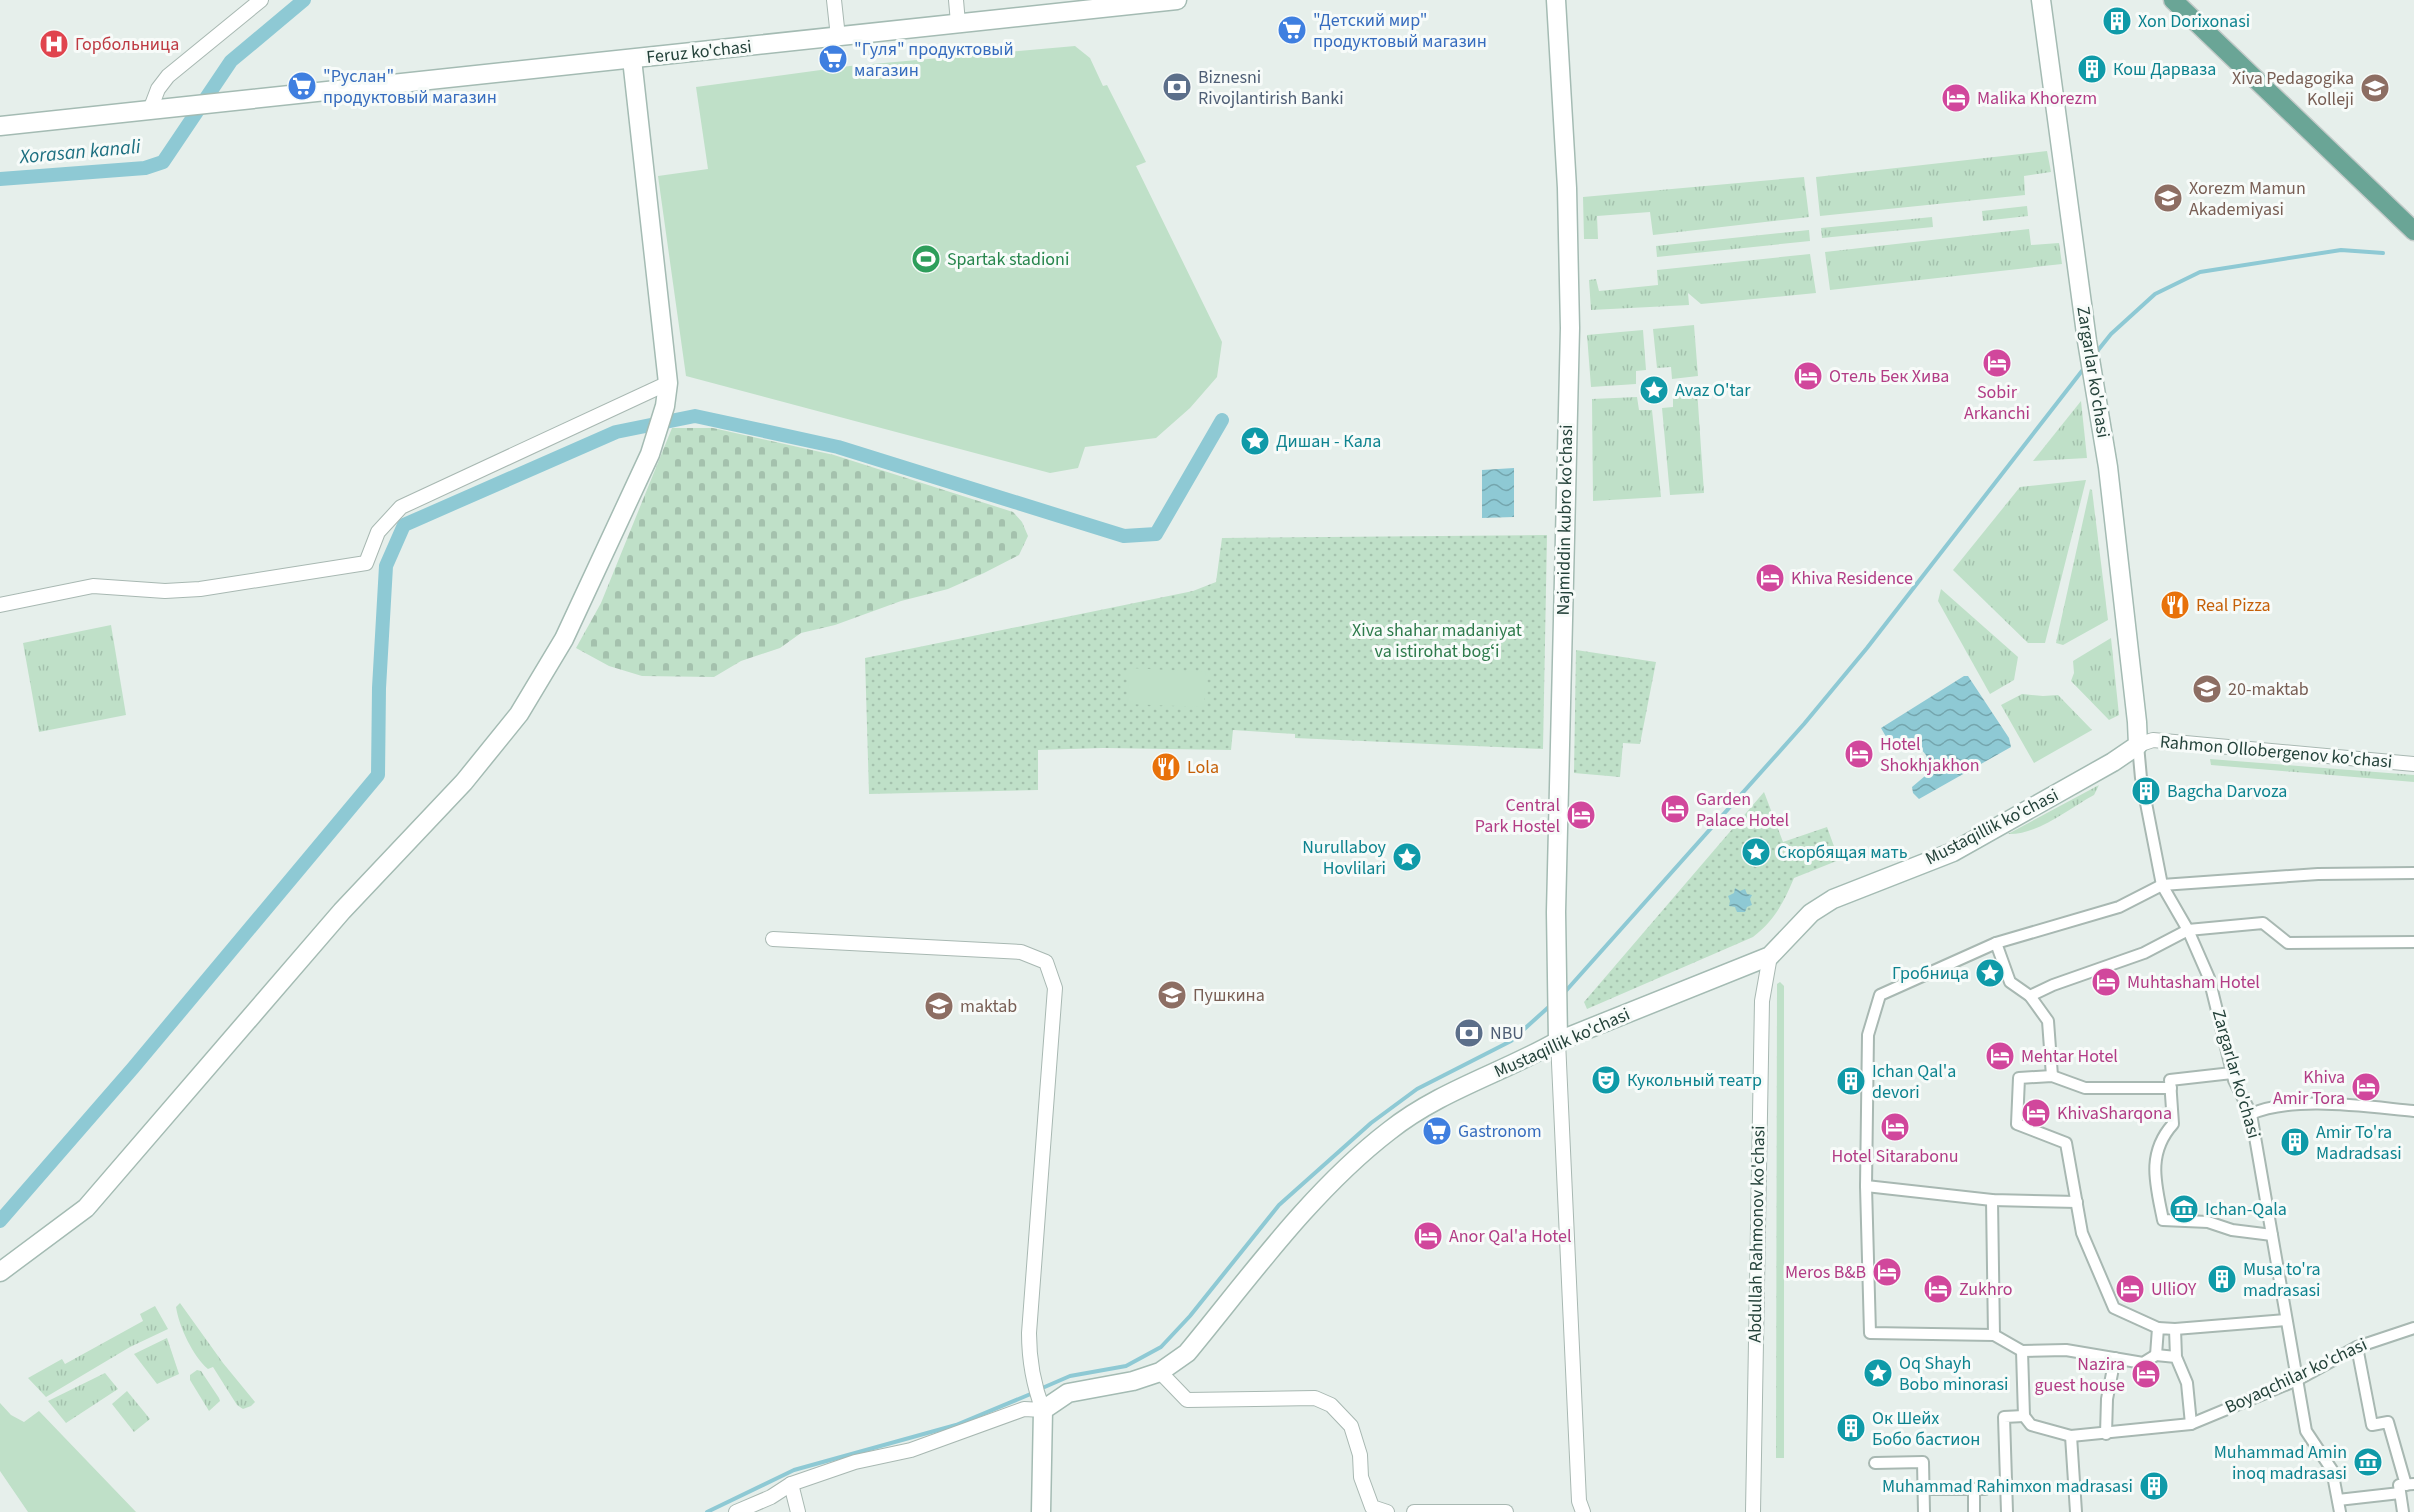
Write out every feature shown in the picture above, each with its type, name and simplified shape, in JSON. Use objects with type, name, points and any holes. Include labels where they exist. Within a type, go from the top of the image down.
[{"type":"main road","name":"Feruz ko'chasi","points":[[0,126],[838,37],[1083,5],[1177,0]]},
{"type":"main road","name":"Najmiddin kubro ko'chasi","points":[[1556,0],[1567,188],[1570,328],[1556,912],[1558,1041]]},
{"type":"main road","name":"Zargarlar ko'chasi","points":[[2041,0],[2087,341],[2108,467],[2138,745]]},
{"type":"main road","points":[[2174,0],[2414,231]]},
{"type":"main road","points":[[0,1272],[86,1208],[342,911],[464,782],[519,714],[564,639],[651,452],[665,406],[668,383],[632,59]]},
{"type":"main road","name":"Mustaqillik ko'chasi","points":[[1041,1405],[1068,1393],[1133,1381],[1160,1372],[1186,1353],[1310,1206],[1350,1165],[1390,1130],[1451,1092],[1536,1054],[1558,1041],[1770,956],[1811,913],[1833,899],[1953,852],[2113,762],[2138,745]]},
{"type":"main road","points":[[1041,1405],[1041,1512]]},
{"type":"street","points":[[150,110],[158,90],[168,76],[261,0]]},
{"type":"street","points":[[834,0],[838,37]]},
{"type":"street","points":[[956,0],[958,23]]},
{"type":"street","points":[[0,605],[93,586],[165,591],[200,589],[366,563],[378,532],[401,507],[668,383]]},
{"type":"street","name":"Rahmon Ollobergenov ko'chasi","points":[[2138,745],[2154,740],[2414,764]]},
{"type":"street","points":[[2138,745],[2141,778]]},
{"type":"street","name":"Zargarlar ko'chasi","points":[[2146,803],[2162,885],[2188,930],[2209,978],[2232,1073],[2251,1114],[2306,1431],[2332,1470],[2340,1512]]},
{"type":"street","points":[[2176,1357],[2156,1355],[2143,1364],[2066,1350],[2022,1352],[1994,1335],[1870,1333],[1866,1186],[1868,1035],[1880,995],[1996,943],[2119,906],[2162,885],[2318,874],[2414,873]]},
{"type":"street","points":[[2030,996],[2053,985],[2144,953],[2188,930],[2262,923],[2288,943],[2414,942]]},
{"type":"street","points":[[736,1512],[771,1497],[791,1484],[855,1461],[911,1450],[1041,1405],[1029,1360],[1029,1333],[1055,988],[1046,962],[1021,952],[773,939]]},
{"type":"street","points":[[1996,943],[2010,982],[2030,996],[2048,1021],[2052,1076]]},
{"type":"street","name":"Abdullah Rahmonov ko'chasi","points":[[1753,1512],[1762,1001],[1770,956]]},
{"type":"street","points":[[1558,1041],[1579,1501],[1583,1512]]},
{"type":"street","points":[[2232,1073],[2170,1080],[2173,1124],[2164,1134],[2154,1171],[2163,1220],[2208,1222],[2232,1230],[2272,1234]]},
{"type":"street","points":[[2170,1088],[2085,1088],[2052,1076],[2019,1078],[2017,1124],[2066,1143],[2082,1233],[2114,1308],[2158,1328],[2175,1329],[2286,1320]]},
{"type":"street","points":[[2251,1114],[2265,1107],[2292,1103],[2414,1111]]},
{"type":"street","points":[[1866,1186],[1992,1200],[2077,1202]]},
{"type":"street","points":[[1992,1200],[1994,1335]]},
{"type":"street","points":[[2156,1355],[2158,1328]]},
{"type":"street","name":"Boyaqchilar ko'chasi","points":[[2024,1416],[2031,1425],[2071,1436],[2191,1424],[2297,1380],[2357,1347],[2414,1328]]},
{"type":"street","points":[[2175,1329],[2176,1357],[2187,1383],[2191,1424]]},
{"type":"street","points":[[2357,1347],[2372,1425],[2388,1422],[2407,1487],[2403,1512]]},
{"type":"street","points":[[2007,1512],[2002,1489],[2004,1417],[2024,1416],[2022,1352]]},
{"type":"street","points":[[2106,1434],[2108,1400],[2115,1359]]},
{"type":"street","points":[[1160,1372],[1187,1400],[1315,1398],[1331,1405],[1351,1426],[1360,1455],[1361,1477],[1372,1507],[1387,1512]]},
{"type":"street","points":[[2071,1436],[2076,1512]]},
{"type":"street","points":[[1875,1462],[1923,1462],[1924,1512]]},
{"type":"street","points":[[791,1484],[798,1512]]},
{"type":"street","points":[[2337,1500],[2407,1487]]},
{"type":"street","points":[[1923,1489],[1980,1489],[1974,1512]]},
{"type":"street","points":[[1414,1512],[1506,1512]]},
{"type":"green space","name":"Spartak stadioni","points":[[1075,46],[1090,58],[1103,86],[1107,85],[1146,162],[1136,166],[1222,342],[1217,377],[1190,408],[1156,438],[1085,447],[1078,468],[1050,473],[686,376],[658,176],[708,169],[696,87],[850,66]]},
{"type":"green space","points":[[2047,151],[2051,172],[2024,176],[2025,195],[1820,216],[1816,177]]},
{"type":"green space","points":[[1804,177],[1809,217],[1653,235],[1650,212],[1597,216],[1598,239],[1584,239],[1583,197]]},
{"type":"green space","points":[[2027,206],[2028,216],[1983,221],[1982,211]]},
{"type":"green space","points":[[1932,217],[1933,227],[1822,238],[1821,228]]},
{"type":"green space","points":[[2029,229],[2031,245],[2059,243],[2062,264],[1830,290],[1825,252]]},
{"type":"green space","points":[[1809,230],[1810,241],[1657,257],[1656,246]]},
{"type":"green space","points":[[1810,254],[1816,293],[1701,304],[1688,293],[1689,305],[1591,310],[1589,280],[1596,279],[1599,291],[1658,285],[1657,270]]},
{"type":"green space","points":[[1694,325],[1698,376],[1672,379],[1671,367],[1657,368],[1653,329]]},
{"type":"green space","points":[[1643,330],[1646,370],[1636,371],[1636,384],[1591,387],[1587,335]]},
{"type":"green space","points":[[1697,389],[1704,493],[1670,495],[1662,408],[1673,407],[1673,393]]},
{"type":"green space","points":[[1637,397],[1639,410],[1652,410],[1661,497],[1593,501],[1592,399]]},
{"type":"green space","points":[[2081,401],[2087,458],[2033,461]]},
{"type":"green space","points":[[672,428],[713,428],[834,455],[1013,512],[1022,522],[1028,536],[1019,555],[984,573],[948,589],[901,601],[835,625],[801,633],[780,648],[741,661],[714,677],[642,676],[609,666],[576,648],[601,603]]},
{"type":"green space","points":[[2086,480],[2045,643],[2028,643],[1953,570],[2020,487]]},
{"type":"green space","points":[[2090,489],[2092,490],[2108,620],[2063,645],[2056,643]]},
{"type":"green space","name":"Xiva shahar madaniyat va istirohat bogʻi","points":[[1547,535],[1543,749],[1295,738],[1295,734],[1233,730],[1231,750],[1103,748],[1038,750],[1038,790],[869,794],[865,658],[1193,591],[1216,582],[1222,538]]},
{"type":"green space","points":[[1941,589],[2018,657],[2014,680],[1990,694],[1938,601]]},
{"type":"green space","points":[[111,625],[126,715],[39,732],[23,643]]},
{"type":"green space","points":[[2111,638],[2119,715],[2109,720],[2071,681],[2074,673],[2073,661]]},
{"type":"green space","points":[[1576,650],[1656,662],[1640,744],[1623,743],[1620,777],[1574,773]]},
{"type":"green space","points":[[1129,668],[1206,672],[1204,707],[1127,704]]},
{"type":"green space","points":[[2022,694],[2058,695],[2092,730],[2034,763],[2001,705]]},
{"type":"green space","points":[[2210,759],[2414,775],[2414,782],[2211,765]]},
{"type":"green space","points":[[2099,785],[2094,795],[2042,826],[2008,834]]},
{"type":"green space","points":[[1764,792],[1783,842],[1827,827],[1839,860],[1794,878],[1778,911],[1753,937],[1587,1009],[1584,1002]]},
{"type":"green space","points":[[1780,982],[1784,986],[1784,1458],[1776,1458],[1777,984]]},
{"type":"green space","points":[[180,1303],[223,1363],[255,1402],[251,1406],[243,1409],[237,1405],[213,1367],[208,1369],[197,1357],[180,1323],[176,1307]]},
{"type":"green space","points":[[155,1306],[168,1329],[130,1347],[46,1397],[28,1378],[62,1359],[65,1364],[143,1321],[140,1314]]},
{"type":"green space","points":[[167,1338],[179,1374],[157,1384],[134,1354]]},
{"type":"green space","points":[[197,1370],[201,1371],[220,1401],[209,1411],[190,1380],[190,1375]]},
{"type":"green space","points":[[105,1373],[118,1389],[66,1423],[48,1401]]},
{"type":"green space","points":[[127,1391],[150,1419],[134,1432],[112,1404]]},
{"type":"green space","points":[[0,1403],[11,1415],[24,1422],[39,1411],[136,1512],[28,1512],[0,1471]]},
{"type":"water","points":[[1514,468],[1514,517],[1482,518],[1482,470]]},
{"type":"water","points":[[1964,676],[1968,676],[2009,738],[2011,747],[1919,799],[1913,793],[1912,787],[1925,776],[1928,763],[1926,755],[1915,745],[1889,742],[1881,728]]},
{"type":"water","points":[[1735,888],[1740,891],[1745,889],[1747,894],[1752,895],[1750,899],[1752,905],[1747,907],[1745,912],[1737,912],[1735,907],[1729,906],[1728,896],[1734,893]]},
{"type":"waterway","name":"Xorasan kanali","points":[[0,179],[145,168],[163,162],[231,61],[304,0]]},
{"type":"waterway","points":[[2095,354],[2111,334],[2155,294],[2200,272],[2341,250],[2383,253]]},
{"type":"waterway","points":[[1564,993],[1804,724],[1867,648],[2085,367]]},
{"type":"waterway","points":[[0,1221],[133,1068],[378,775],[379,688],[386,566],[404,525],[616,432],[695,416],[838,447],[1124,536],[1156,534],[1222,420]]},
{"type":"waterway","points":[[1040,1389],[1070,1376],[1126,1366],[1161,1347],[1190,1316],[1279,1205],[1371,1123],[1417,1089],[1511,1041],[1552,1004]]},
{"type":"waterway","points":[[707,1512],[794,1470],[956,1425],[1033,1393]]},
{"type":"tunnel","points":[[2141,778],[2146,803]]},
{"type":"tunnel","points":[[1985,1489],[1998,1489]]},
{"type":"place","name":"Xon Dorixonasi","points":[[2117,21]]},
{"type":"place","name":"\"Детский мир\" продуктовый магазин","points":[[1292,30]]},
{"type":"place","name":"Горбольница","points":[[54,44]]},
{"type":"place","name":"\"Гуля\" продуктовый магазин","points":[[833,59]]},
{"type":"place","name":"Кош Дарваза","points":[[2092,69]]},
{"type":"place","name":"\"Руслан\" продуктовый магазин","points":[[302,86]]},
{"type":"place","name":"Biznesni Rivojlantirish Banki","points":[[1177,87]]},
{"type":"place","name":"Xiva Pedagogika Kolleji","points":[[2375,88]]},
{"type":"place","name":"Malika Khorezm","points":[[1956,98]]},
{"type":"place","name":"Xorezm Mamun Akademiyasi","points":[[2168,198]]},
{"type":"place","name":"Spartak stadioni","points":[[926,259]]},
{"type":"place","name":"Sobir Arkanchi","points":[[1997,363]]},
{"type":"place","name":"Отель Бек Хива","points":[[1808,376]]},
{"type":"place","name":"Avaz O'tar","points":[[1654,390]]},
{"type":"place","name":"Дишан - Кала","points":[[1255,441]]},
{"type":"place","name":"Khiva Residence","points":[[1770,578]]},
{"type":"place","name":"Real Pizza","points":[[2175,605]]},
{"type":"place","name":"20-maktab","points":[[2207,689]]},
{"type":"place","name":"Hotel Shokhjakhon","points":[[1859,754]]},
{"type":"place","name":"Lola","points":[[1166,767]]},
{"type":"place","name":"Bagcha Darvoza","points":[[2146,791]]},
{"type":"place","name":"Garden Palace Hotel","points":[[1675,809]]},
{"type":"place","name":"Central Park Hostel","points":[[1581,815]]},
{"type":"place","name":"Скорбящая мать","points":[[1756,852]]},
{"type":"place","name":"Nurullaboy Hovlilari","points":[[1407,857]]},
{"type":"place","name":"Гробница","points":[[1990,973]]},
{"type":"place","name":"Muhtasham Hotel","points":[[2106,982]]},
{"type":"place","name":"Пушкина","points":[[1172,995]]},
{"type":"place","name":"maktab","points":[[939,1006]]},
{"type":"place","name":"NBU","points":[[1469,1033]]},
{"type":"place","name":"Mehtar Hotel","points":[[2000,1056]]},
{"type":"place","name":"Кукольный театр","points":[[1606,1080]]},
{"type":"place","name":"Ichan Qal'a devori","points":[[1851,1081]]},
{"type":"place","name":"Khiva Amir Tora","points":[[2366,1087]]},
{"type":"place","name":"KhivaSharqona","points":[[2036,1113]]},
{"type":"place","name":"Hotel Sitarabonu","points":[[1895,1127]]},
{"type":"place","name":"Gastronom","points":[[1437,1131]]},
{"type":"place","name":"Amir To'ra Madradsasi","points":[[2295,1142]]},
{"type":"place","name":"Ichan-Qala","points":[[2184,1209]]},
{"type":"place","name":"Anor Qal'a Hotel","points":[[1428,1236]]},
{"type":"place","name":"Meros B&B","points":[[1887,1272]]},
{"type":"place","name":"Musa to'ra madrasasi","points":[[2222,1279]]},
{"type":"place","name":"Zukhro","points":[[1938,1289]]},
{"type":"place","name":"UlliOY","points":[[2130,1289]]},
{"type":"place","name":"Oq Shayh Bobo minorasi","points":[[1878,1373]]},
{"type":"place","name":"Nazira guest house","points":[[2146,1374]]},
{"type":"place","name":"Ок Шейх Бобо бастион","points":[[1851,1428]]},
{"type":"place","name":"Muhammad Amin inoq madrasasi","points":[[2368,1462]]},
{"type":"place","name":"Muhammad Rahimxon madrasasi","points":[[2154,1486]]}]
